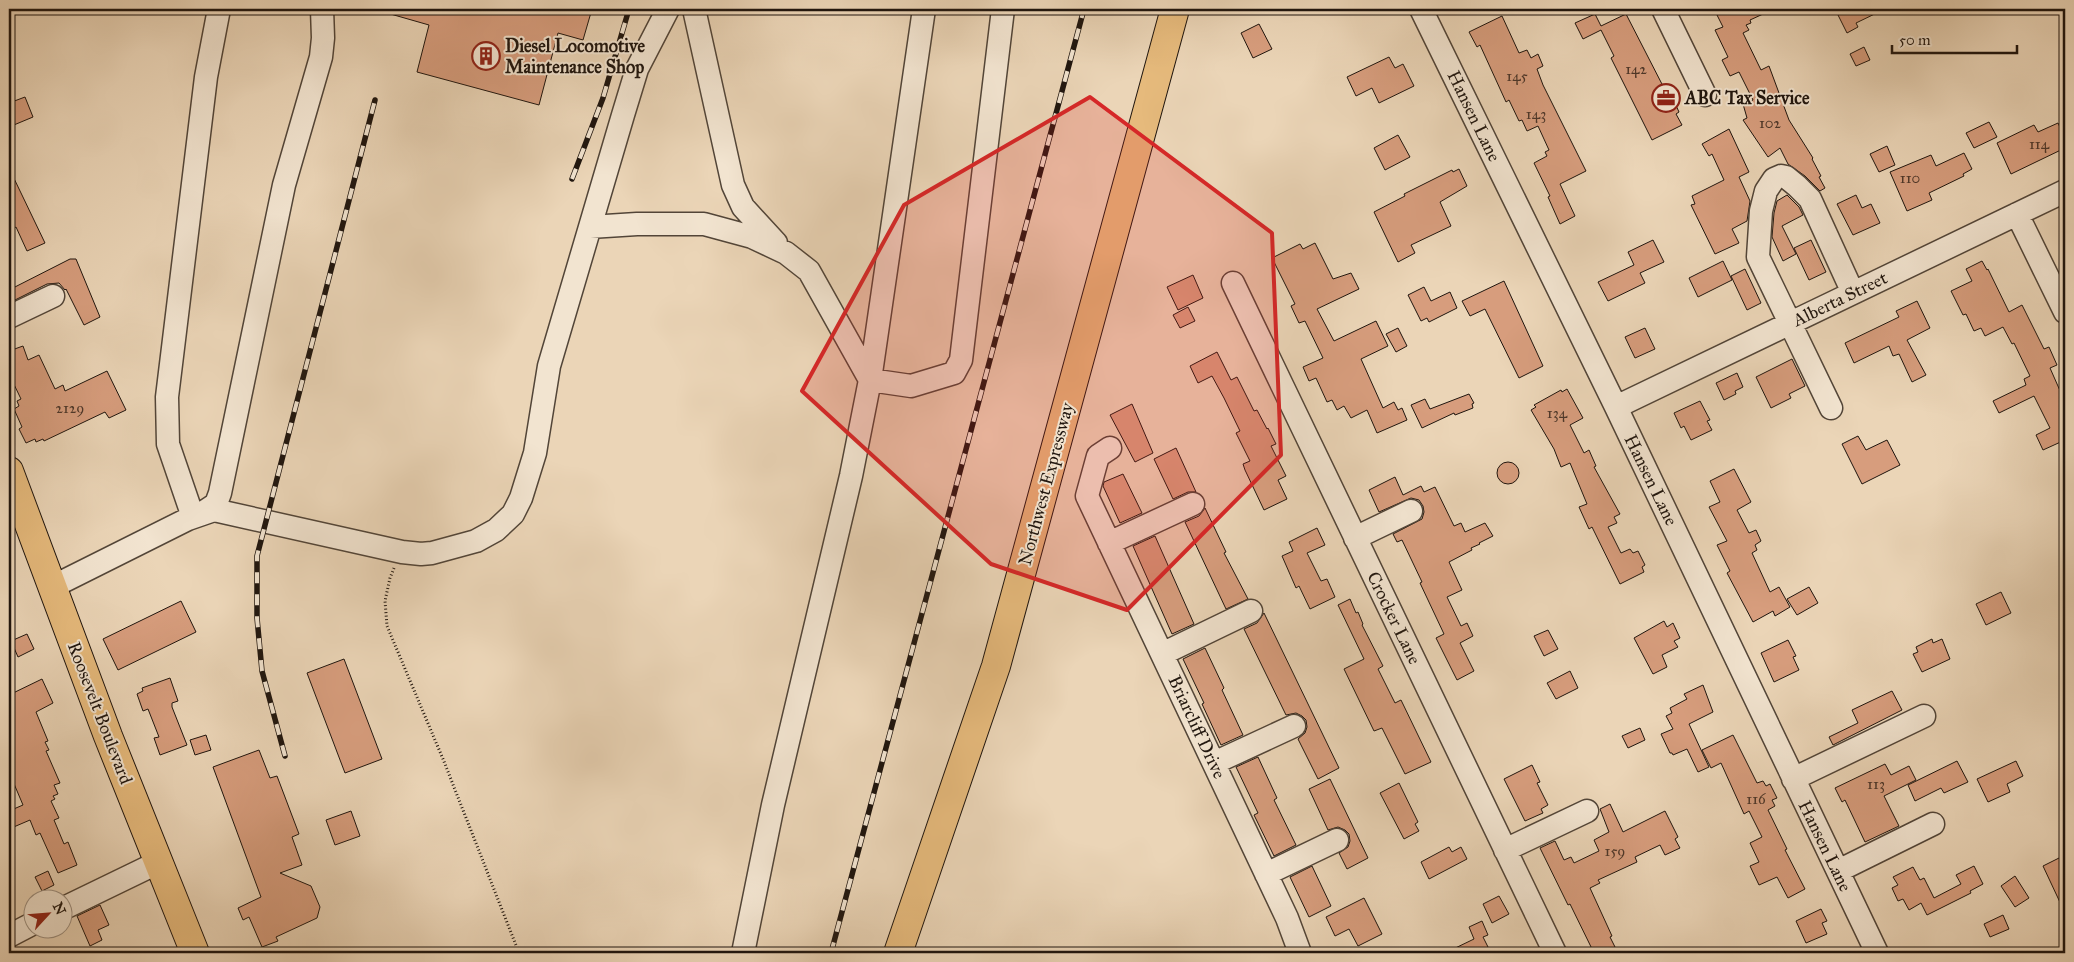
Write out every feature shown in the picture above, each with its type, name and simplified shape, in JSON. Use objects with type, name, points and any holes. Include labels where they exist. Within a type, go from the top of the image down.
[{"type":"main road","name":"Northwest Expressway","points":[[898,953],[996,666],[1175,9]]},
{"type":"main road","name":"Roosevelt Boulevard","points":[[9,471],[108,736],[195,953]]},
{"type":"street","points":[[197,515],[168,444],[167,397],[206,77],[219,9]]},
{"type":"street","points":[[52,587],[216,504],[220,493],[284,184],[321,57],[323,38],[322,9]]},
{"type":"street","points":[[197,515],[221,511],[402,552],[420,554],[432,553],[476,541],[496,530],[513,514],[521,498],[534,453],[549,366],[637,69],[668,9]]},
{"type":"street","points":[[694,9],[733,185],[742,207],[786,253],[809,271],[870,380]]},
{"type":"street","points":[[743,953],[773,805],[851,476],[870,380],[924,9]]},
{"type":"street","points":[[870,380],[911,386],[954,373],[961,360],[1003,9]]},
{"type":"street","name":"Hansen Lane","points":[[1421,9],[1616,407],[1877,953]]},
{"type":"street","points":[[1663,9],[1704,95]]},
{"type":"street","points":[[1832,408],[1758,257],[1761,211],[1766,192],[1774,179],[1781,176],[1786,177],[1807,196],[1853,293]]},
{"type":"street","name":"Alberta Street","points":[[1616,407],[2065,191]]},
{"type":"street","points":[[2017,214],[2065,312]]},
{"type":"street","points":[[590,227],[637,224],[704,224],[752,237],[786,253]]},
{"type":"street","name":"Crocker Lane","points":[[1233,283],[1555,953]]},
{"type":"street","points":[[9,317],[53,296]]},
{"type":"street","name":"Briarcliff Drive","points":[[1110,448],[1098,456],[1086,494],[1287,918],[1300,953]]},
{"type":"street","points":[[1109,543],[1193,504]]},
{"type":"street","points":[[1355,538],[1411,511]]},
{"type":"street","points":[[1162,654],[1252,611]]},
{"type":"street","points":[[1793,779],[1924,716]]},
{"type":"street","points":[[1214,764],[1294,726]]},
{"type":"street","points":[[1505,850],[1587,811]]},
{"type":"street","points":[[1838,871],[1933,824]]},
{"type":"street","points":[[1266,874],[1337,840]]},
{"type":"street","points":[[72,904],[159,862]]},
{"type":"street","points":[[9,936],[22,929]]},
{"type":"path","points":[[402,552],[390,578],[385,601],[387,626],[443,759],[519,953]]},
{"type":"highlighted area","points":[[1090,97],[1272,233],[1281,455],[1127,610],[991,564],[802,391],[904,205]]},
{"type":"building","name":"Diesel Locomotive Maintenance Shop","points":[[387,9],[592,9],[583,40],[558,33],[539,105],[417,72],[429,25],[387,13]]},
{"type":"building","points":[[1714,9],[1774,9],[1750,20],[1751,23],[1746,25],[1749,30],[1743,33],[1761,70],[1769,66],[1789,120],[1813,158],[1825,188],[1820,191],[1805,176],[1788,164],[1780,148],[1768,157],[1743,120],[1747,118],[1743,104],[1753,100],[1739,72],[1730,76],[1722,60],[1728,57],[1715,30],[1723,27]]},
{"type":"building","points":[[1835,9],[1885,9],[1856,23],[1858,27],[1847,33]]},
{"type":"building","points":[[1595,14],[1601,26],[1626,14],[1665,90],[1668,88],[1679,112],[1676,114],[1682,125],[1652,140],[1611,58],[1614,56],[1601,30],[1583,39],[1575,23]]},
{"type":"building","points":[[1502,16],[1519,53],[1527,50],[1531,58],[1538,54],[1543,66],[1537,69],[1543,85],[1586,171],[1560,184],[1575,216],[1560,224],[1548,197],[1550,196],[1534,163],[1547,156],[1545,152],[1549,150],[1538,126],[1527,131],[1522,120],[1519,121],[1509,100],[1506,102],[1480,45],[1477,47],[1469,32]]},
{"type":"building","points":[[1259,24],[1272,49],[1253,58],[1241,33]]},
{"type":"building","points":[[1864,47],[1870,60],[1856,66],[1850,54]]},
{"type":"building","points":[[1389,57],[1395,68],[1403,64],[1414,86],[1379,103],[1372,88],[1356,96],[1347,77]]},
{"type":"building","points":[[25,97],[33,117],[9,127],[9,103]]},
{"type":"building","points":[[1989,122],[1997,137],[1974,148],[1966,133]]},
{"type":"building","points":[[2058,123],[2065,138],[2065,148],[2011,174],[1997,143],[2034,125],[2038,132]]},
{"type":"building","points":[[1729,129],[1749,172],[1739,177],[1750,201],[1747,221],[1732,229],[1739,243],[1715,254],[1691,205],[1695,204],[1692,196],[1724,180],[1712,154],[1709,156],[1702,144]]},
{"type":"building","points":[[1398,135],[1410,157],[1385,170],[1374,148]]},
{"type":"building","points":[[1887,146],[1895,165],[1879,172],[1870,154]]},
{"type":"building","points":[[1964,153],[1972,169],[1963,174],[1964,176],[1929,193],[1932,200],[1907,211],[1890,172],[1931,155],[1936,166]]},
{"type":"building","points":[[9,168],[45,243],[27,251],[16,227],[9,231]]},
{"type":"building","points":[[1459,169],[1467,186],[1440,202],[1451,226],[1411,245],[1415,253],[1398,262],[1374,212],[1405,196],[1404,194],[1452,170],[1453,172]]},
{"type":"building","points":[[1787,195],[1799,207],[1803,215],[1782,226],[1796,254],[1783,261],[1772,237],[1777,201]]},
{"type":"building","points":[[1856,195],[1862,208],[1871,204],[1880,223],[1853,235],[1837,204]]},
{"type":"building","points":[[1653,240],[1664,262],[1640,273],[1645,283],[1608,301],[1598,282],[1634,265],[1628,252]]},
{"type":"building","points":[[1811,240],[1826,272],[1809,280],[1794,248]]},
{"type":"building","points":[[1315,243],[1333,279],[1351,273],[1359,289],[1317,309],[1334,341],[1376,321],[1388,346],[1361,359],[1383,408],[1394,402],[1398,410],[1402,408],[1407,420],[1377,433],[1367,410],[1351,418],[1344,406],[1337,410],[1332,400],[1327,402],[1316,378],[1309,381],[1303,367],[1323,358],[1305,321],[1299,323],[1291,306],[1295,304],[1272,258],[1300,244],[1303,249]]},
{"type":"building","points":[[70,259],[76,259],[100,317],[84,325],[66,289],[59,283],[47,284],[9,303],[9,290]]},
{"type":"building","points":[[1723,261],[1732,280],[1698,297],[1689,278]]},
{"type":"building","points":[[1982,261],[1988,269],[2009,312],[2022,305],[2044,349],[2049,347],[2057,365],[2050,368],[2065,402],[2065,440],[2043,450],[2036,435],[2050,428],[2034,396],[1999,413],[1993,401],[2026,385],[2024,379],[2030,376],[2014,343],[2012,344],[2003,327],[1985,336],[1981,328],[1974,331],[1966,314],[1963,315],[1951,291],[1972,281],[1966,269]]},
{"type":"building","points":[[1745,269],[1761,303],[1747,310],[1731,276]]},
{"type":"building","points":[[1193,275],[1203,298],[1178,310],[1167,287]]},
{"type":"building","points":[[1504,281],[1543,366],[1519,378],[1485,309],[1470,316],[1462,301]]},
{"type":"building","points":[[1424,287],[1431,301],[1450,292],[1457,308],[1429,322],[1427,318],[1421,321],[1408,295]]},
{"type":"building","points":[[1917,301],[1930,328],[1907,340],[1926,375],[1912,382],[1899,354],[1893,356],[1889,346],[1854,363],[1845,343],[1899,317],[1896,311]]},
{"type":"building","points":[[1188,307],[1195,321],[1180,328],[1173,315]]},
{"type":"building","points":[[1398,328],[1407,346],[1396,352],[1386,334]]},
{"type":"building","points":[[1645,328],[1655,349],[1635,358],[1625,337]]},
{"type":"building","points":[[23,346],[28,360],[39,355],[55,389],[63,385],[65,391],[107,371],[126,410],[109,418],[105,412],[44,441],[43,439],[36,442],[35,439],[26,443],[19,429],[22,427],[14,409],[19,406],[17,401],[21,399],[9,374],[9,351]]},
{"type":"building","points":[[1217,352],[1231,380],[1237,377],[1254,411],[1257,410],[1268,428],[1276,444],[1271,446],[1286,476],[1278,480],[1287,499],[1264,510],[1245,470],[1243,464],[1250,461],[1236,433],[1240,431],[1224,398],[1212,376],[1198,383],[1190,366]]},
{"type":"building","points":[[1792,359],[1805,386],[1789,394],[1791,398],[1771,408],[1756,377]]},
{"type":"building","points":[[1737,373],[1743,387],[1735,391],[1736,394],[1724,400],[1716,383]]},
{"type":"building","points":[[1567,389],[1583,418],[1570,425],[1584,453],[1589,450],[1596,466],[1594,467],[1620,514],[1614,517],[1617,523],[1608,527],[1621,553],[1630,549],[1633,553],[1638,551],[1645,565],[1642,567],[1644,572],[1620,584],[1592,527],[1589,529],[1579,507],[1587,504],[1570,463],[1561,467],[1554,449],[1531,410],[1536,407],[1534,405],[1561,390],[1562,392]]},
{"type":"building","points":[[1469,394],[1474,403],[1472,404],[1473,408],[1455,415],[1454,413],[1422,428],[1411,405],[1425,399],[1430,409]]},
{"type":"building","points":[[1700,401],[1710,420],[1707,421],[1712,430],[1691,440],[1684,426],[1681,428],[1674,413]]},
{"type":"building","points":[[1132,404],[1153,453],[1135,462],[1110,415]]},
{"type":"building","points":[[1858,436],[1866,450],[1887,440],[1900,465],[1862,484],[1842,444]]},
{"type":"building","points":[[1176,448],[1196,492],[1188,492],[1173,499],[1154,459]]},
{"type":"building","points":[[1508,462],[1516,465],[1519,473],[1516,481],[1508,484],[1500,481],[1497,473],[1500,465]]},
{"type":"building","points":[[1734,469],[1751,502],[1737,510],[1749,533],[1756,530],[1761,541],[1755,545],[1757,550],[1752,553],[1770,592],[1779,587],[1790,607],[1775,616],[1773,611],[1753,622],[1727,573],[1730,571],[1717,545],[1727,541],[1709,507],[1720,502],[1710,481]]},
{"type":"building","points":[[1123,474],[1142,513],[1120,523],[1103,486],[1104,482]]},
{"type":"building","points":[[1395,477],[1403,495],[1421,486],[1424,492],[1435,487],[1454,526],[1461,523],[1465,532],[1485,523],[1493,536],[1449,562],[1462,590],[1447,597],[1461,626],[1467,623],[1473,636],[1460,643],[1474,671],[1457,680],[1436,638],[1444,634],[1420,583],[1422,582],[1402,540],[1397,542],[1393,534],[1422,519],[1423,506],[1419,500],[1411,498],[1379,512],[1369,490]]},
{"type":"building","points":[[1205,508],[1226,552],[1224,553],[1248,599],[1226,609],[1185,522],[1199,516]]},
{"type":"building","points":[[1317,528],[1325,545],[1307,553],[1321,581],[1327,579],[1335,597],[1310,609],[1299,586],[1296,588],[1282,556],[1293,551],[1289,542]]},
{"type":"building","points":[[1155,536],[1194,624],[1172,634],[1133,546]]},
{"type":"building","points":[[1809,587],[1818,603],[1797,615],[1787,599]]},
{"type":"building","points":[[2001,592],[2011,613],[1986,625],[1976,604]]},
{"type":"building","points":[[1350,599],[1383,666],[1378,669],[1395,703],[1401,700],[1431,762],[1405,774],[1382,728],[1374,731],[1344,669],[1364,659],[1338,605]]},
{"type":"building","points":[[181,601],[196,632],[118,670],[103,639]]},
{"type":"building","points":[[1264,613],[1339,768],[1318,779],[1298,739],[1305,733],[1307,727],[1306,720],[1296,713],[1286,715],[1244,629],[1257,623]]},
{"type":"building","points":[[1664,621],[1667,627],[1673,623],[1680,638],[1674,641],[1678,647],[1662,655],[1667,667],[1653,674],[1634,638]]},
{"type":"building","points":[[1548,630],[1558,649],[1544,656],[1534,636]]},
{"type":"building","points":[[27,634],[34,649],[18,657],[11,641]]},
{"type":"building","points":[[1932,639],[1933,643],[1942,639],[1950,659],[1922,672],[1913,654],[1918,652],[1916,647]]},
{"type":"building","points":[[1788,640],[1796,656],[1793,657],[1799,670],[1774,682],[1761,653]]},
{"type":"building","points":[[1205,648],[1243,735],[1221,745],[1183,659]]},
{"type":"building","points":[[344,659],[382,759],[345,773],[307,673]]},
{"type":"building","points":[[1570,671],[1578,688],[1556,699],[1547,683]]},
{"type":"building","points":[[170,678],[178,701],[172,703],[172,707],[187,745],[160,755],[154,738],[159,737],[148,709],[143,711],[137,694],[143,691],[142,688]]},
{"type":"building","points":[[42,679],[53,703],[36,712],[48,741],[45,742],[49,750],[46,751],[60,783],[54,785],[58,794],[53,796],[55,799],[51,801],[59,818],[54,820],[64,844],[68,842],[77,865],[58,873],[40,833],[36,835],[30,820],[9,829],[9,811],[23,805],[9,772],[9,695]]},
{"type":"building","points":[[1703,685],[1713,712],[1689,724],[1709,767],[1698,772],[1687,749],[1673,755],[1670,753],[1661,734],[1673,729],[1666,716],[1672,713],[1670,708],[1687,699],[1684,694]]},
{"type":"building","points":[[1892,691],[1902,710],[1833,745],[1829,737],[1858,723],[1852,710]]},
{"type":"building","points":[[1640,728],[1645,740],[1628,748],[1622,736]]},
{"type":"building","points":[[206,735],[211,750],[195,755],[190,740]]},
{"type":"building","points":[[1733,735],[1757,783],[1763,781],[1766,786],[1770,784],[1777,798],[1772,800],[1775,806],[1768,810],[1787,849],[1785,850],[1805,889],[1788,898],[1777,877],[1759,885],[1750,866],[1759,862],[1750,843],[1762,837],[1749,811],[1744,814],[1721,763],[1711,768],[1702,750]]},
{"type":"building","points":[[259,750],[270,778],[277,776],[299,834],[292,837],[302,865],[280,873],[311,886],[320,907],[317,918],[276,937],[278,941],[262,947],[249,917],[243,920],[238,908],[261,897],[213,767]]},
{"type":"building","points":[[1258,757],[1277,798],[1274,800],[1296,845],[1274,856],[1254,815],[1258,813],[1236,767]]},
{"type":"building","points":[[1957,761],[1968,782],[1944,793],[1941,788],[1915,801],[1908,785]]},
{"type":"building","points":[[2016,761],[2023,776],[2007,784],[2010,792],[1988,802],[1977,779]]},
{"type":"building","points":[[1885,764],[1891,775],[1909,766],[1916,780],[1884,796],[1899,826],[1865,842],[1845,800],[1842,802],[1835,788]]},
{"type":"building","points":[[1532,765],[1540,782],[1537,783],[1548,805],[1541,809],[1543,813],[1525,821],[1504,779]]},
{"type":"building","points":[[1330,779],[1368,858],[1347,869],[1339,853],[1348,847],[1350,841],[1349,834],[1338,827],[1328,830],[1309,789]]},
{"type":"building","points":[[1399,783],[1418,822],[1415,824],[1419,831],[1404,839],[1380,793]]},
{"type":"building","points":[[1610,804],[1623,832],[1665,811],[1678,837],[1675,839],[1680,848],[1665,855],[1660,845],[1635,857],[1637,862],[1598,880],[1600,883],[1590,888],[1618,953],[1594,953],[1540,848],[1555,841],[1564,860],[1571,857],[1574,863],[1599,851],[1594,840],[1609,832],[1600,809]]},
{"type":"building","points":[[351,811],[360,836],[335,845],[326,820]]},
{"type":"building","points":[[1449,847],[1452,852],[1461,847],[1467,859],[1429,879],[1421,862]]},
{"type":"building","points":[[2065,855],[2065,913],[2043,866]]},
{"type":"building","points":[[1312,866],[1331,906],[1309,917],[1290,877]]},
{"type":"building","points":[[1974,866],[1983,884],[1970,891],[1971,893],[1927,915],[1921,903],[1909,910],[1903,899],[1898,901],[1892,888],[1898,885],[1893,877],[1913,867],[1920,880],[1924,878],[1934,898],[1961,884],[1956,875]]},
{"type":"building","points":[[48,871],[54,885],[42,890],[35,877]]},
{"type":"building","points":[[2015,876],[2029,898],[2015,907],[2001,886]]},
{"type":"building","points":[[1499,896],[1509,914],[1492,923],[1483,904]]},
{"type":"building","points":[[1364,898],[1382,934],[1358,946],[1349,929],[1335,936],[1326,917]]},
{"type":"building","points":[[100,905],[109,925],[98,930],[102,940],[90,946],[77,916]]},
{"type":"building","points":[[1821,909],[1827,921],[1822,923],[1827,934],[1806,943],[1796,921]]},
{"type":"building","points":[[2003,915],[2009,929],[1990,937],[1984,924]]},
{"type":"building","points":[[1482,921],[1488,935],[1483,937],[1491,953],[1445,953],[1474,939],[1469,927]]},
{"type":"railway","points":[[572,179],[603,98],[629,9]]},
{"type":"railway","points":[[831,953],[1084,9]]},
{"type":"railway","points":[[285,756],[262,671],[257,618],[257,556],[375,100]]},
{"type":"place","name":"Diesel Locomotive Maintenance Shop","points":[[486,56]]},
{"type":"place","name":"ABC Tax Service","points":[[1666,98]]}]
